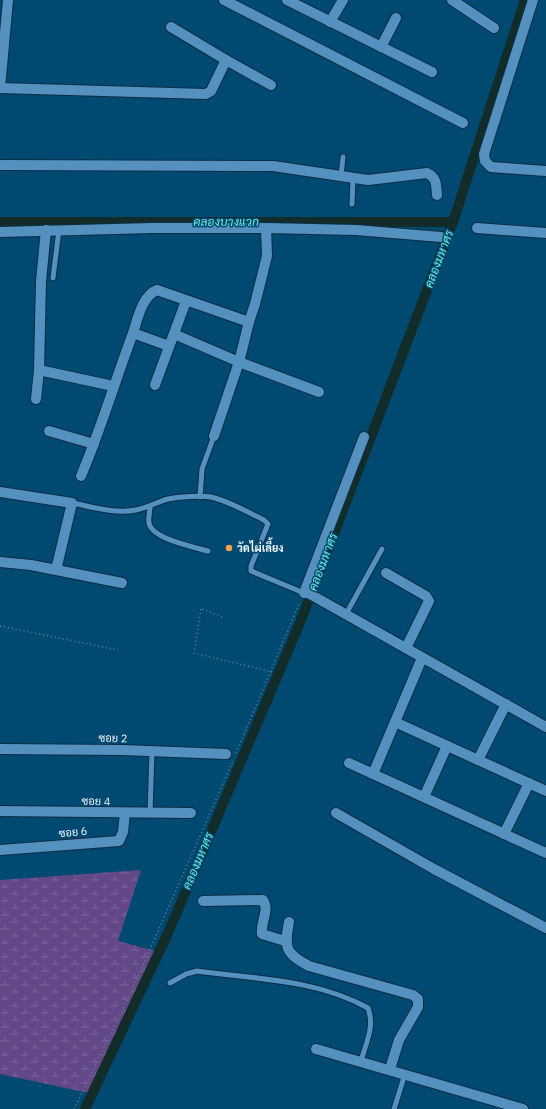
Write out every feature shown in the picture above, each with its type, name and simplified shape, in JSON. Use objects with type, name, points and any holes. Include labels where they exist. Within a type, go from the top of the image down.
[{"type":"street","points":[[8,0],[3,17],[0,88],[206,94],[211,91],[226,60]]},
{"type":"street","points":[[224,0],[463,123]]},
{"type":"street","points":[[287,0],[432,72]]},
{"type":"street","points":[[330,22],[343,0]]},
{"type":"street","points":[[452,0],[494,28]]},
{"type":"street","points":[[533,0],[484,154],[485,161],[491,167],[546,171]]},
{"type":"street","points":[[381,47],[396,18]]},
{"type":"street","points":[[171,27],[271,85]]},
{"type":"street","points":[[0,165],[274,166],[353,179],[379,179],[427,173],[434,176],[438,195]]},
{"type":"street","points":[[214,436],[239,362],[267,256],[266,228]]},
{"type":"street","points":[[0,232],[46,230],[266,228],[356,230],[441,237]]},
{"type":"street","points":[[477,228],[546,233]]},
{"type":"street","points":[[36,399],[39,370],[41,281],[46,230]]},
{"type":"street","points":[[81,476],[107,410],[113,386],[143,304],[151,292],[157,290],[163,291],[186,301],[249,322]]},
{"type":"street","points":[[155,385],[186,301]]},
{"type":"street","points":[[133,333],[169,346]]},
{"type":"street","points":[[174,334],[239,362],[319,392]]},
{"type":"street","points":[[39,370],[113,386]]},
{"type":"street","points":[[49,431],[94,444]]},
{"type":"street","points":[[364,437],[306,593],[546,727]]},
{"type":"street","points":[[0,492],[72,502],[56,570]]},
{"type":"street","points":[[0,562],[31,564],[122,583]]},
{"type":"street","points":[[386,573],[426,596],[430,601],[406,648]]},
{"type":"street","points":[[373,774],[422,658]]},
{"type":"street","points":[[478,760],[506,704]]},
{"type":"street","points":[[395,722],[546,792]]},
{"type":"street","points":[[424,797],[447,746]]},
{"type":"street","name":"ซอย 2","points":[[0,749],[152,751],[226,754]]},
{"type":"street","points":[[349,763],[546,853]]},
{"type":"street","points":[[504,834],[529,784]]},
{"type":"street","name":"ซอย 4","points":[[0,811],[191,813]]},
{"type":"street","name":"ซอย 6","points":[[0,850],[119,840],[123,832],[125,813]]},
{"type":"street","points":[[336,813],[434,869],[546,928]]},
{"type":"street","points":[[203,901],[263,900],[266,908],[261,930],[262,934],[285,941]]},
{"type":"street","points":[[289,922],[285,941],[288,951],[309,966],[413,995],[418,999],[418,1007],[399,1040],[390,1069]]},
{"type":"street","points":[[316,1049],[390,1069],[523,1109]]},
{"type":"lane","points":[[342,176],[343,157]]},
{"type":"lane","points":[[352,204],[353,179]]},
{"type":"lane","points":[[53,278],[59,230]]},
{"type":"lane","points":[[200,497],[202,470],[214,436]]},
{"type":"lane","points":[[72,502],[107,510],[134,510],[150,507],[168,499],[200,497],[210,497],[232,504],[264,520],[268,524],[251,566],[251,571],[306,593]]},
{"type":"lane","points":[[150,507],[149,523],[153,531],[177,543],[208,551]]},
{"type":"lane","points":[[346,614],[382,549]]},
{"type":"lane","points":[[150,813],[152,751]]},
{"type":"lane","points":[[170,983],[186,974],[197,971],[304,985],[343,996],[368,1008],[371,1016],[371,1026],[361,1061]]},
{"type":"lane","points":[[394,1109],[405,1074]]},
{"type":"path","points":[[74,1109],[136,983],[306,593]]},
{"type":"path","points":[[222,617],[201,608],[194,653],[272,672]]},
{"type":"path","points":[[0,626],[118,650]]},
{"type":"green space","points":[[141,870],[118,941],[155,951],[89,1093],[0,1074],[0,880]]},
{"type":"waterway","name":"คลองมหาศร","points":[[85,1109],[168,933],[301,620],[453,222],[525,0]]},
{"type":"waterway","name":"คลองบางแวก","points":[[0,222],[453,222]]},
{"type":"place","name":"วัดไผ่เลี้ยง","points":[[229,548]]}]
